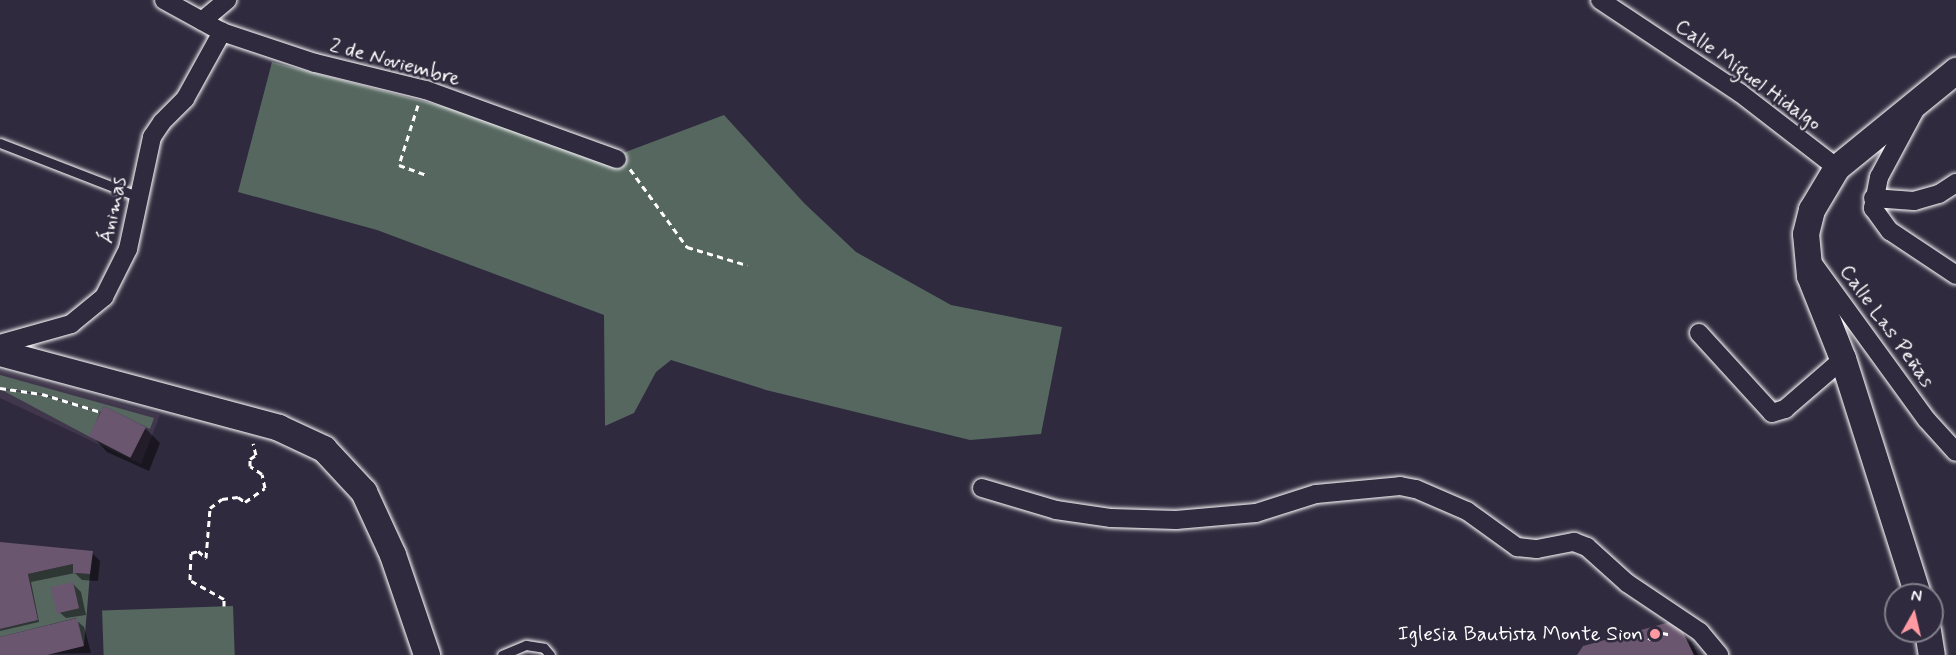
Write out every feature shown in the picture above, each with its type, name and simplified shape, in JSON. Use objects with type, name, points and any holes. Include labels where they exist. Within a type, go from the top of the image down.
[{"type":"main road","points":[[1914,583],[1843,359],[1810,276],[1806,253],[1812,210],[1837,168],[1956,71]]},
{"type":"main road","points":[[0,353],[249,419],[299,435],[324,450],[364,492],[393,555],[427,655]]},
{"type":"street","name":"2 de Noviembre","points":[[164,0],[222,32],[315,63],[426,90],[617,159]]},
{"type":"street","points":[[202,21],[227,0]]},
{"type":"street","name":"Calle Miguel Hidalgo","points":[[1600,0],[1740,93],[1837,168]]},
{"type":"street","name":"Ánimas","points":[[0,344],[71,324],[91,311],[124,265],[156,130],[185,99],[222,32]]},
{"type":"street","points":[[1918,104],[1879,177],[1873,198],[1878,219],[1890,231],[1956,275]]},
{"type":"street","points":[[1873,198],[1914,201],[1939,194],[1956,183]]},
{"type":"street","name":"Calle Las Peñas","points":[[1806,253],[1927,420],[1956,452]]},
{"type":"street","points":[[1699,333],[1772,413],[1785,409],[1843,359]]},
{"type":"street","points":[[982,488],[1056,510],[1112,518],[1166,519],[1256,513],[1335,492],[1400,486],[1416,489],[1467,511],[1517,547],[1537,549],[1574,542],[1587,547],[1627,583],[1700,632],[1719,655]]},
{"type":"lane","points":[[0,143],[139,197]]},
{"type":"lane","points":[[502,655],[526,645],[544,648],[550,655]]},
{"type":"path","points":[[426,90],[399,165],[426,175]]},
{"type":"path","points":[[617,159],[626,162],[687,248],[747,265]]},
{"type":"path","points":[[0,388],[42,394],[101,412]]},
{"type":"path","points":[[224,606],[224,599],[190,580],[191,553],[198,551],[206,558],[210,508],[222,499],[238,497],[245,502],[265,488],[262,474],[250,466],[256,455],[249,438],[249,419]]},
{"type":"shaded area","points":[[0,370],[160,415],[141,464],[0,398]]},
{"type":"green space","points":[[272,62],[623,153],[724,115],[804,203],[856,252],[951,305],[1062,327],[1041,434],[970,440],[766,390],[671,360],[656,372],[634,413],[605,426],[604,315],[377,230],[238,192]]},
{"type":"green space","points":[[0,375],[154,418],[150,429],[104,406],[101,412],[43,394],[0,388]]},
{"type":"green space","points":[[0,389],[42,395],[100,412],[90,437]]},
{"type":"green space","points":[[73,564],[73,573],[90,574],[84,646],[76,618],[0,637],[0,629],[38,620],[28,574]]},
{"type":"green space","points":[[233,606],[235,655],[104,655],[102,611]]},
{"type":"building","points":[[104,406],[146,427],[130,458],[89,436]]},
{"type":"building","points":[[0,542],[93,551],[90,574],[73,573],[73,564],[28,574],[38,620],[0,629]]},
{"type":"building","points":[[73,582],[79,608],[57,613],[51,587]]},
{"type":"building","points":[[77,618],[84,646],[47,655],[0,655],[0,637]]},
{"type":"building","name":"Iglesia Bautista Monte Sion","points":[[1677,620],[1694,655],[1577,655],[1583,646]]},
{"type":"place","name":"Iglesia Bautista Monte Sion","points":[[1655,634]]}]
